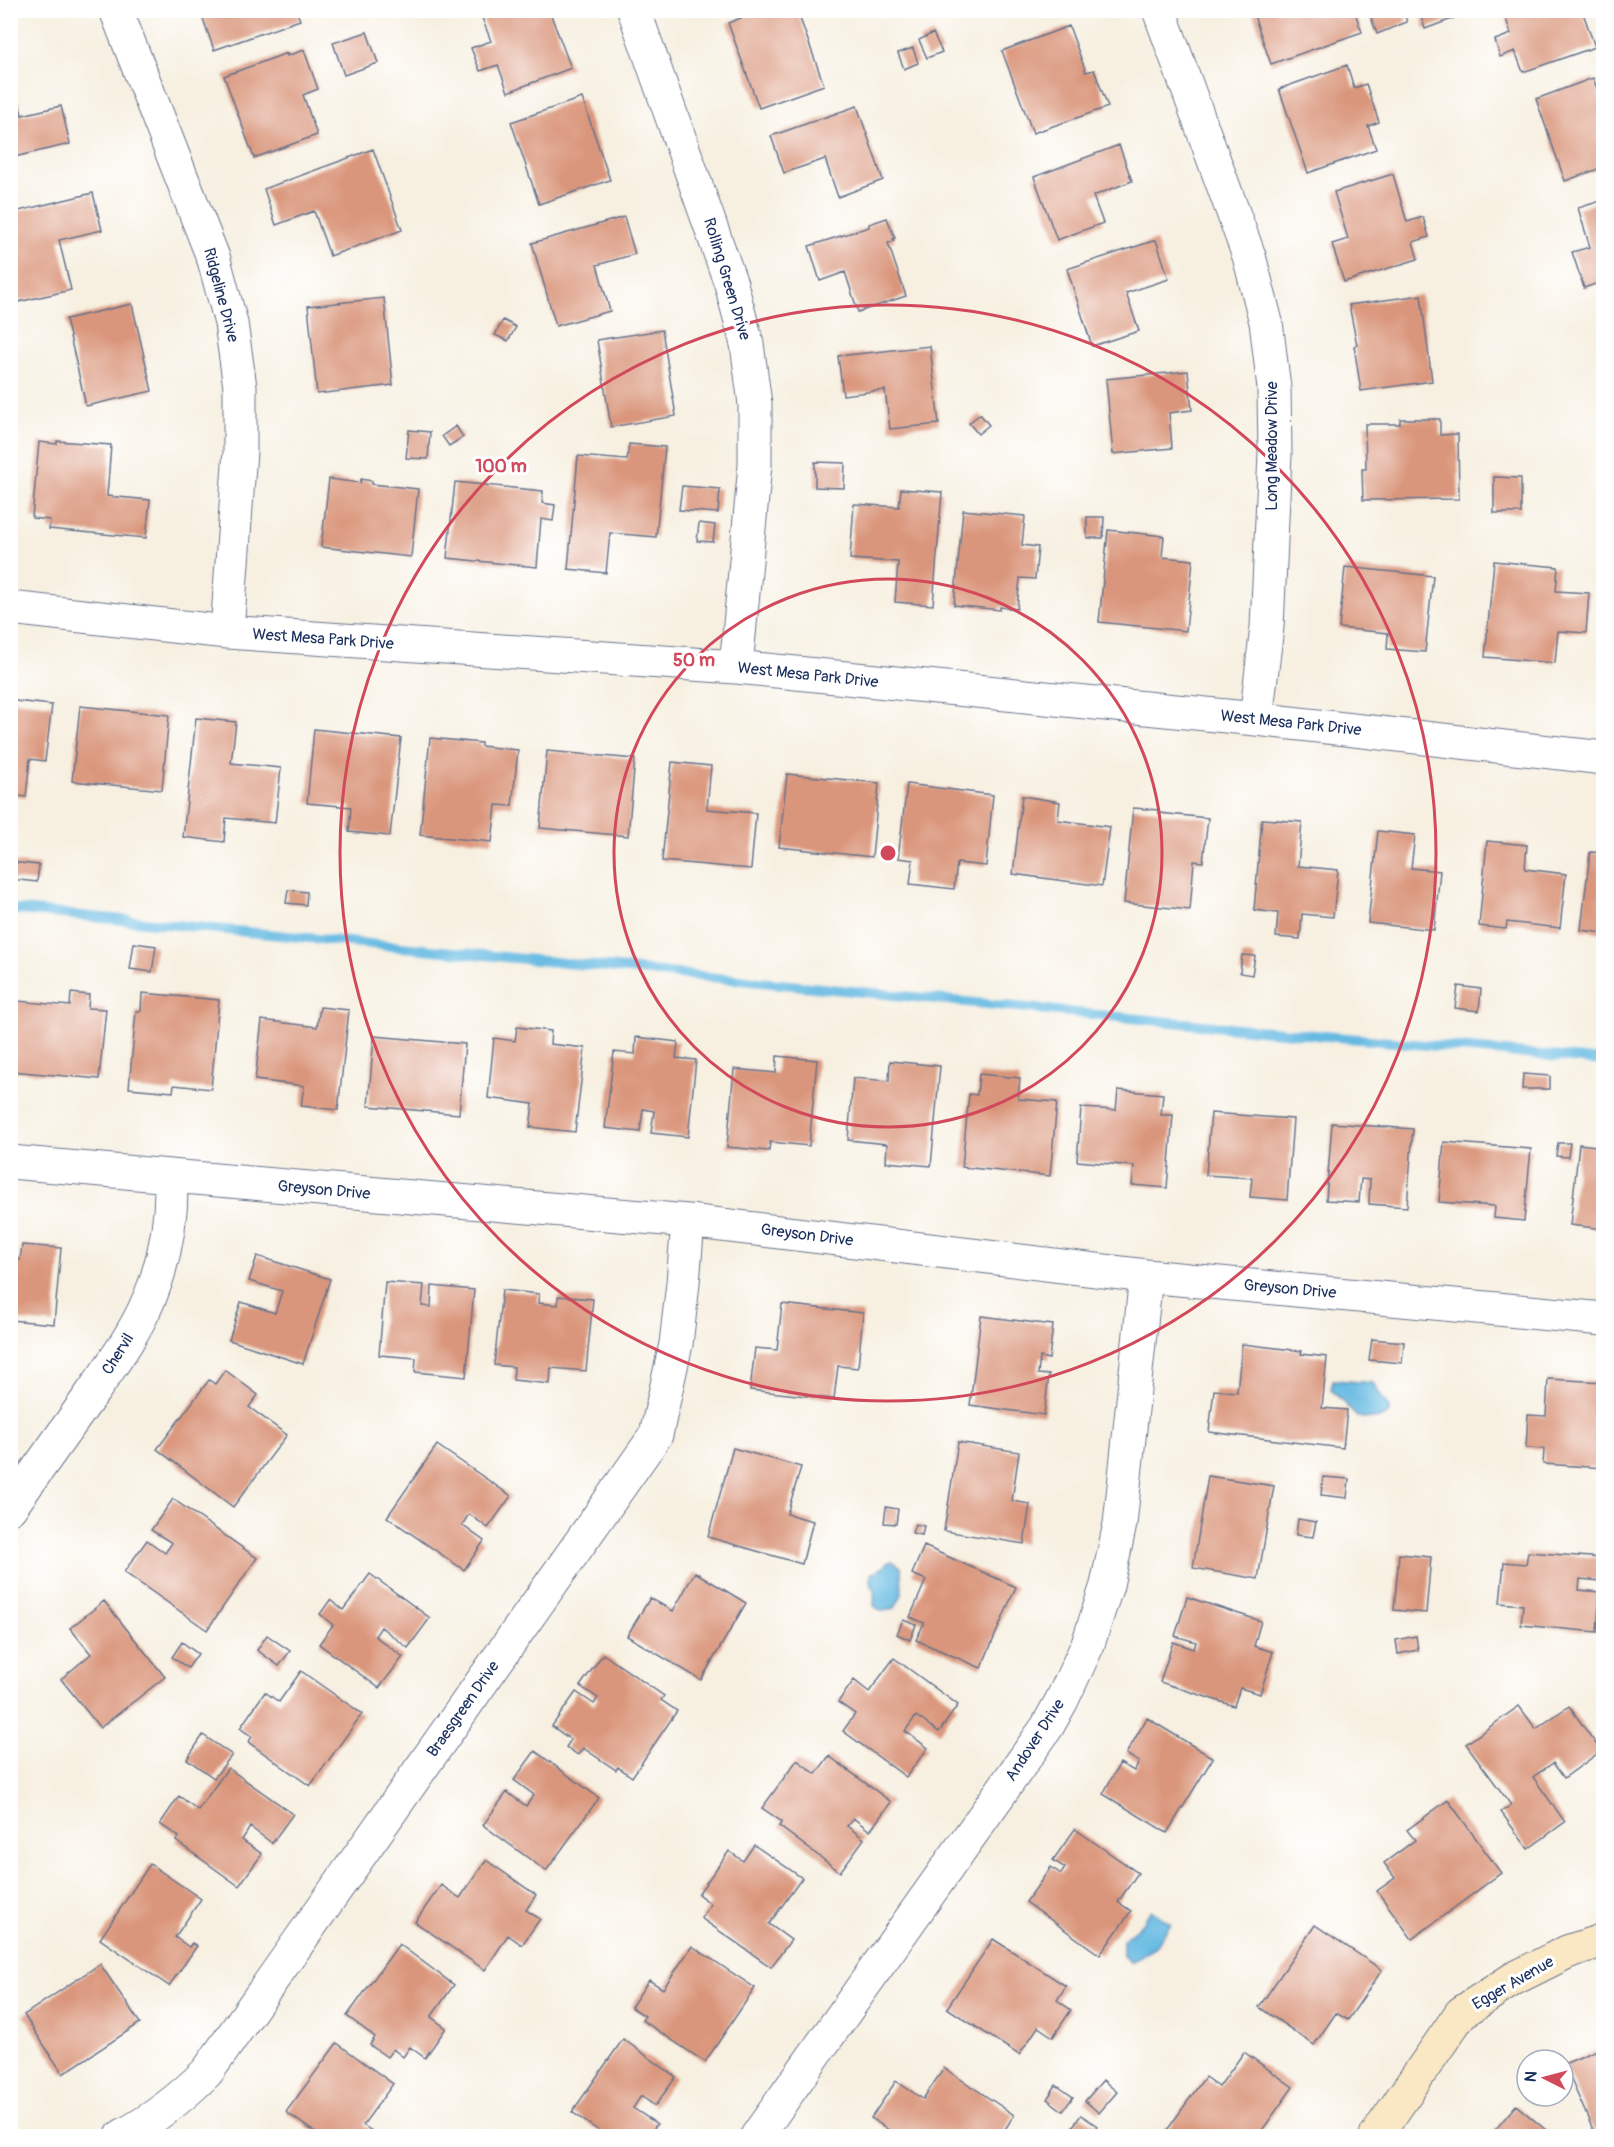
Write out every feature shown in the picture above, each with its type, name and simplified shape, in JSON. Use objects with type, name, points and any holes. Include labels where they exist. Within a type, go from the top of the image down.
[{"type":"street","name":"Ridgeline Drive","points":[[116,10],[214,260],[231,323],[240,387],[240,451],[227,632]]},
{"type":"street","name":"Rolling Green Drive","points":[[634,10],[731,284],[747,344],[755,404],[755,465],[736,668]]},
{"type":"street","name":"Long Meadow Drive","points":[[1159,10],[1249,256],[1266,322],[1274,388],[1275,454],[1267,627],[1256,719]]},
{"type":"street","name":"West Mesa Park Drive","points":[[10,608],[227,632],[736,668],[1256,719],[1604,758]]},
{"type":"street","name":"Greyson Drive","points":[[10,1162],[688,1221],[1146,1275],[1604,1318]]},
{"type":"street","name":"Chervil","points":[[10,1508],[122,1351],[146,1305],[156,1280],[168,1229],[172,1203],[171,1177]]},
{"type":"street","name":"Braesgreen Drive","points":[[122,2136],[152,2118],[188,2091],[207,2072],[656,1434],[676,1344],[688,1221]]},
{"type":"street","name":"Andover Drive","points":[[757,2136],[1047,1727],[1088,1644],[1107,1585],[1120,1524],[1146,1275]]},
{"type":"street","name":"Egger Avenue","points":[[1376,2136],[1461,2013],[1513,1979],[1567,1952],[1604,1940]]},
{"type":"water","points":[[1333,1380],[1373,1383],[1389,1408],[1389,1413],[1382,1418],[1357,1417],[1331,1389]]},
{"type":"water","points":[[892,1561],[901,1567],[902,1594],[895,1608],[881,1611],[874,1606],[874,1593],[870,1578],[872,1573]]},
{"type":"water","points":[[1151,1910],[1171,1924],[1154,1948],[1130,1962],[1123,1956],[1123,1940],[1143,1922]]},
{"type":"building","points":[[200,10],[296,10],[300,20],[214,50]]},
{"type":"building","points":[[479,10],[549,10],[571,68],[508,92],[498,65],[480,71],[471,48],[491,41]]},
{"type":"building","points":[[762,10],[797,10],[824,85],[759,108],[728,23]]},
{"type":"building","points":[[994,10],[1013,10],[1013,11],[997,17]]},
{"type":"building","points":[[1252,10],[1354,10],[1362,32],[1271,64]]},
{"type":"building","points":[[1391,10],[1403,10],[1407,22],[1377,34],[1371,18]]},
{"type":"building","points":[[1419,10],[1458,10],[1460,16],[1425,29]]},
{"type":"building","points":[[1503,10],[1582,10],[1595,47],[1523,72],[1515,51],[1500,57],[1495,40],[1511,34]]},
{"type":"building","points":[[1069,26],[1086,72],[1094,70],[1108,107],[1033,133],[1002,51]]},
{"type":"building","points":[[367,32],[378,63],[344,75],[333,43]]},
{"type":"building","points":[[933,33],[942,52],[927,58],[919,40]]},
{"type":"building","points":[[913,48],[918,63],[904,69],[898,53]]},
{"type":"building","points":[[304,50],[318,89],[303,95],[317,135],[254,158],[224,76],[287,53],[287,56]]},
{"type":"building","points":[[1347,65],[1354,88],[1366,84],[1379,122],[1368,126],[1376,149],[1308,173],[1279,89]]},
{"type":"building","points":[[10,68],[22,115],[61,106],[70,144],[10,158]]},
{"type":"building","points":[[1593,78],[1604,107],[1604,167],[1565,181],[1536,99]]},
{"type":"building","points":[[582,98],[610,180],[539,204],[511,122]]},
{"type":"building","points":[[857,106],[883,180],[838,197],[825,159],[784,173],[771,136]]},
{"type":"building","points":[[1119,145],[1132,181],[1093,196],[1103,223],[1057,240],[1034,177]]},
{"type":"building","points":[[373,149],[402,230],[330,256],[314,211],[276,225],[264,189]]},
{"type":"building","points":[[1393,174],[1407,222],[1423,217],[1429,237],[1413,242],[1418,259],[1344,282],[1332,244],[1348,239],[1334,192]]},
{"type":"building","points":[[93,193],[102,230],[59,240],[71,290],[18,302],[10,271],[10,213]]},
{"type":"building","points":[[1604,200],[1604,290],[1601,282],[1584,288],[1572,252],[1590,247],[1578,208]]},
{"type":"building","points":[[624,217],[635,254],[597,265],[610,311],[556,326],[532,243]]},
{"type":"building","points":[[887,218],[895,238],[894,241],[888,243],[906,296],[858,312],[845,272],[820,281],[809,246],[869,227],[869,224]]},
{"type":"building","points":[[1156,240],[1169,279],[1126,293],[1139,331],[1092,346],[1067,269]]},
{"type":"building","points":[[1421,295],[1432,381],[1361,391],[1354,346],[1357,345],[1349,305]]},
{"type":"building","points":[[384,298],[393,385],[317,394],[308,306]]},
{"type":"building","points":[[132,304],[152,391],[86,406],[66,319]]},
{"type":"building","points":[[503,320],[516,327],[508,341],[495,335]]},
{"type":"building","points":[[662,330],[676,416],[611,427],[597,340]]},
{"type":"building","points":[[930,346],[939,424],[890,429],[885,390],[843,395],[838,356]]},
{"type":"building","points":[[1188,371],[1192,410],[1169,413],[1172,448],[1113,454],[1106,379]]},
{"type":"building","points":[[980,414],[989,425],[978,434],[969,423]]},
{"type":"building","points":[[1400,419],[1440,419],[1440,435],[1458,434],[1459,499],[1363,500],[1362,469],[1366,469],[1365,424],[1400,424]]},
{"type":"building","points":[[456,426],[463,437],[449,446],[442,436]]},
{"type":"building","points":[[409,430],[430,432],[428,459],[406,458]]},
{"type":"building","points":[[57,441],[111,445],[107,496],[150,500],[146,538],[49,529],[50,520],[32,518],[39,442],[57,444]]},
{"type":"building","points":[[629,444],[665,447],[656,537],[610,533],[606,573],[568,569],[578,456],[627,460]]},
{"type":"building","points":[[815,462],[845,463],[844,488],[815,487]]},
{"type":"building","points":[[1494,477],[1521,478],[1521,513],[1494,513]]},
{"type":"building","points":[[329,479],[360,483],[361,479],[372,481],[372,484],[418,489],[411,557],[321,547]]},
{"type":"building","points":[[455,482],[543,491],[542,503],[555,505],[553,521],[541,519],[537,567],[447,558]]},
{"type":"building","points":[[682,486],[720,489],[718,513],[679,510]]},
{"type":"building","points":[[901,489],[942,492],[933,605],[895,602],[898,562],[850,559],[854,504],[899,507]]},
{"type":"building","points":[[963,510],[1025,516],[1022,545],[1038,547],[1035,579],[1020,578],[1017,609],[1000,607],[1000,610],[954,605]]},
{"type":"building","points":[[1087,517],[1104,517],[1103,538],[1087,538]]},
{"type":"building","points":[[699,523],[715,525],[713,542],[697,541]]},
{"type":"building","points":[[1108,530],[1164,536],[1162,557],[1193,560],[1186,631],[1099,622]]},
{"type":"building","points":[[1602,560],[1604,560],[1604,586],[1600,586]]},
{"type":"building","points":[[1494,561],[1558,567],[1556,591],[1589,593],[1586,633],[1558,631],[1555,663],[1485,657]]},
{"type":"building","points":[[1345,567],[1433,576],[1425,652],[1387,649],[1388,633],[1339,628]]},
{"type":"building","points":[[10,699],[52,705],[45,761],[30,759],[26,797],[10,795]]},
{"type":"building","points":[[80,706],[169,715],[162,790],[72,781]]},
{"type":"building","points":[[196,718],[236,722],[231,763],[281,768],[275,823],[226,818],[224,842],[183,837]]},
{"type":"building","points":[[314,729],[401,738],[390,836],[349,832],[351,807],[307,803]]},
{"type":"building","points":[[430,738],[481,743],[481,746],[518,750],[512,806],[496,805],[492,842],[420,835]]},
{"type":"building","points":[[547,751],[635,759],[628,836],[540,828]]},
{"type":"building","points":[[672,762],[711,766],[707,809],[756,813],[751,869],[662,861]]},
{"type":"building","points":[[787,774],[879,783],[872,857],[779,847]]},
{"type":"building","points":[[907,784],[993,795],[986,866],[957,863],[954,889],[910,884],[913,860],[898,858]]},
{"type":"building","points":[[1022,796],[1060,802],[1058,820],[1110,827],[1102,886],[1013,874]]},
{"type":"building","points":[[1133,808],[1208,818],[1203,862],[1194,861],[1190,910],[1124,903]]},
{"type":"building","points":[[1262,819],[1302,822],[1298,866],[1338,870],[1333,917],[1302,914],[1300,939],[1276,937],[1278,913],[1254,910]]},
{"type":"building","points":[[1378,831],[1415,835],[1411,868],[1440,871],[1434,930],[1368,923]]},
{"type":"building","points":[[1487,841],[1527,845],[1525,869],[1566,874],[1560,928],[1507,922],[1506,929],[1479,926]]},
{"type":"building","points":[[1590,852],[1604,853],[1604,933],[1581,930]]},
{"type":"building","points":[[10,862],[39,865],[37,882],[10,879]]},
{"type":"building","points":[[288,890],[307,892],[306,905],[286,903]]},
{"type":"building","points":[[134,943],[156,946],[152,972],[130,969]]},
{"type":"building","points":[[1242,955],[1255,956],[1252,975],[1240,973]]},
{"type":"building","points":[[1458,986],[1481,989],[1479,1011],[1455,1008]]},
{"type":"building","points":[[71,993],[89,995],[88,1008],[106,1009],[99,1079],[11,1071],[18,1001],[70,1006]]},
{"type":"building","points":[[142,993],[219,1000],[211,1089],[174,1085],[173,1092],[129,1088],[136,1011],[141,1011]]},
{"type":"building","points":[[320,1007],[349,1010],[338,1110],[301,1106],[304,1086],[255,1080],[262,1020],[317,1027]]},
{"type":"building","points":[[517,1027],[551,1031],[550,1044],[585,1048],[575,1132],[530,1127],[533,1104],[488,1098],[494,1038],[515,1041]]},
{"type":"building","points":[[374,1036],[465,1044],[459,1114],[368,1106]]},
{"type":"building","points":[[636,1037],[678,1042],[676,1058],[696,1060],[688,1137],[651,1133],[654,1111],[643,1109],[640,1132],[605,1128],[614,1052],[635,1054]]},
{"type":"building","points":[[777,1056],[817,1060],[809,1146],[770,1142],[769,1151],[727,1147],[734,1069],[776,1073]]},
{"type":"building","points":[[890,1061],[940,1066],[931,1166],[886,1162],[887,1144],[848,1140],[853,1078],[889,1081]]},
{"type":"building","points":[[979,1074],[1020,1078],[1018,1099],[1057,1102],[1050,1176],[962,1167],[969,1094],[977,1095]]},
{"type":"building","points":[[1523,1074],[1550,1076],[1550,1089],[1522,1089]]},
{"type":"building","points":[[1118,1090],[1163,1094],[1161,1115],[1173,1115],[1167,1188],[1132,1185],[1134,1166],[1077,1161],[1081,1108],[1116,1110]]},
{"type":"building","points":[[1211,1113],[1293,1119],[1287,1200],[1250,1197],[1252,1178],[1206,1175]]},
{"type":"building","points":[[1332,1123],[1413,1129],[1407,1207],[1369,1204],[1370,1180],[1361,1179],[1359,1202],[1326,1200]]},
{"type":"building","points":[[1444,1142],[1531,1149],[1524,1221],[1494,1218],[1495,1206],[1439,1202]]},
{"type":"building","points":[[1558,1143],[1570,1143],[1568,1157],[1556,1156]]},
{"type":"building","points":[[1579,1144],[1604,1147],[1604,1229],[1570,1225]]},
{"type":"building","points":[[22,1245],[61,1248],[54,1324],[10,1320],[10,1260],[20,1260]]},
{"type":"building","points":[[257,1256],[330,1279],[303,1364],[229,1340],[241,1302],[275,1313],[282,1291],[249,1281]]},
{"type":"building","points":[[385,1282],[424,1285],[422,1306],[431,1307],[432,1286],[474,1290],[466,1377],[415,1372],[416,1358],[379,1355]]},
{"type":"building","points":[[502,1290],[539,1294],[538,1303],[558,1305],[558,1296],[593,1299],[586,1371],[551,1368],[550,1384],[513,1380],[514,1367],[494,1365]]},
{"type":"building","points":[[782,1304],[863,1313],[858,1368],[838,1366],[834,1399],[750,1390],[755,1348],[777,1350]]},
{"type":"building","points":[[981,1316],[1053,1325],[1049,1359],[1040,1357],[1038,1374],[1049,1375],[1044,1415],[970,1405]]},
{"type":"building","points":[[1372,1339],[1404,1342],[1402,1363],[1369,1360]]},
{"type":"building","points":[[1242,1344],[1302,1351],[1301,1354],[1327,1357],[1322,1408],[1347,1410],[1343,1448],[1209,1432],[1214,1390],[1237,1392]]},
{"type":"building","points":[[225,1370],[258,1395],[249,1407],[287,1435],[233,1507],[157,1449],[209,1380],[215,1384]]},
{"type":"building","points":[[1548,1379],[1604,1382],[1604,1468],[1543,1464],[1544,1449],[1526,1448],[1528,1415],[1546,1416]]},
{"type":"building","points":[[958,1442],[1019,1452],[1012,1501],[1030,1504],[1024,1544],[944,1531]]},
{"type":"building","points":[[437,1445],[511,1496],[488,1528],[469,1514],[462,1525],[484,1541],[464,1570],[387,1517]]},
{"type":"building","points":[[733,1448],[801,1467],[787,1514],[813,1521],[802,1564],[708,1537]]},
{"type":"building","points":[[1208,1476],[1274,1486],[1258,1579],[1193,1568]]},
{"type":"building","points":[[1323,1477],[1349,1479],[1347,1498],[1321,1495]]},
{"type":"building","points":[[173,1499],[257,1558],[207,1630],[124,1572],[147,1540],[165,1553],[172,1543],[151,1530]]},
{"type":"building","points":[[886,1507],[898,1509],[896,1524],[884,1523]]},
{"type":"building","points":[[1298,1519],[1316,1522],[1313,1537],[1296,1535]]},
{"type":"building","points":[[915,1524],[924,1526],[922,1535],[912,1533]]},
{"type":"building","points":[[924,1546],[1016,1587],[981,1668],[916,1640],[924,1623],[910,1617],[926,1580],[912,1574]]},
{"type":"building","points":[[1528,1552],[1602,1558],[1600,1581],[1580,1579],[1579,1590],[1600,1592],[1597,1632],[1521,1625],[1523,1605],[1500,1603],[1504,1562],[1526,1564]]},
{"type":"building","points":[[1399,1554],[1431,1557],[1426,1613],[1394,1610]]},
{"type":"building","points":[[695,1572],[746,1603],[701,1680],[627,1636],[650,1598],[673,1611]]},
{"type":"building","points":[[370,1574],[430,1618],[408,1648],[381,1627],[375,1636],[403,1657],[379,1688],[319,1644],[333,1625],[320,1614],[330,1600],[343,1610]]},
{"type":"building","points":[[1187,1597],[1261,1621],[1254,1646],[1273,1652],[1260,1694],[1240,1688],[1234,1706],[1160,1682],[1173,1642],[1194,1649],[1196,1642],[1175,1636]]},
{"type":"building","points":[[104,1601],[165,1677],[100,1728],[61,1679],[91,1654],[70,1628]]},
{"type":"building","points":[[903,1620],[916,1625],[910,1640],[897,1634]]},
{"type":"building","points":[[267,1635],[290,1651],[279,1666],[257,1650]]},
{"type":"building","points":[[1416,1636],[1418,1650],[1398,1654],[1396,1640]]},
{"type":"building","points":[[182,1642],[198,1654],[188,1668],[172,1657]]},
{"type":"building","points":[[603,1654],[664,1696],[661,1700],[677,1711],[632,1777],[618,1767],[616,1770],[583,1748],[578,1755],[566,1747],[571,1740],[552,1726],[576,1692],[594,1704],[598,1698],[580,1686]]},
{"type":"building","points":[[894,1658],[958,1705],[939,1732],[916,1716],[905,1731],[928,1748],[906,1777],[843,1731],[855,1714],[838,1702],[854,1680],[869,1692]]},
{"type":"building","points":[[301,1671],[362,1714],[310,1786],[248,1742],[252,1737],[240,1728],[265,1692],[279,1702]]},
{"type":"building","points":[[1519,1706],[1536,1729],[1569,1706],[1601,1751],[1564,1778],[1553,1763],[1533,1777],[1565,1822],[1528,1849],[1501,1812],[1511,1805],[1466,1744]]},
{"type":"building","points":[[1147,1718],[1213,1758],[1167,1833],[1103,1794],[1120,1763],[1134,1771],[1139,1762],[1126,1754]]},
{"type":"building","points":[[203,1735],[232,1755],[214,1778],[187,1759]]},
{"type":"building","points":[[535,1751],[599,1798],[546,1871],[483,1825],[507,1792],[526,1806],[534,1795],[514,1780]]},
{"type":"building","points":[[829,1756],[891,1802],[870,1831],[853,1818],[847,1826],[864,1839],[840,1872],[779,1826],[782,1822],[762,1808],[797,1760],[816,1774]]},
{"type":"building","points":[[228,1768],[293,1814],[272,1843],[250,1827],[242,1840],[262,1854],[239,1886],[176,1841],[179,1837],[160,1824],[179,1796],[198,1810]]},
{"type":"building","points":[[1448,1800],[1501,1873],[1412,1939],[1377,1891],[1395,1878],[1384,1863],[1415,1840],[1407,1830]]},
{"type":"building","points":[[1075,1829],[1138,1873],[1118,1902],[1131,1911],[1100,1955],[1026,1902],[1051,1867],[1061,1874],[1065,1868],[1053,1860]]},
{"type":"building","points":[[754,1845],[802,1878],[769,1924],[791,1940],[771,1967],[701,1918],[711,1904],[698,1894],[729,1851],[743,1861]]},
{"type":"building","points":[[486,1860],[536,1895],[526,1910],[540,1919],[522,1945],[508,1935],[485,1970],[415,1922],[441,1885],[460,1898]]},
{"type":"building","points":[[150,1864],[201,1899],[175,1937],[189,1947],[192,1943],[197,1946],[169,1986],[100,1939]]},
{"type":"building","points":[[1315,1925],[1382,1970],[1348,2020],[1336,2013],[1314,2045],[1259,2007]]},
{"type":"building","points":[[993,1939],[1066,1986],[1057,2000],[1071,2010],[1053,2037],[1038,2027],[1019,2055],[947,2008]]},
{"type":"building","points":[[399,1944],[454,1985],[431,2017],[446,2028],[425,2058],[410,2047],[403,2057],[393,2049],[387,2057],[370,2045],[375,2037],[347,2016]]},
{"type":"building","points":[[692,1946],[755,1988],[705,2062],[642,2020],[645,2016],[631,2007],[649,1980],[663,1989]]},
{"type":"building","points":[[100,1964],[140,2023],[63,2074],[24,2015]]},
{"type":"building","points":[[623,2039],[676,2077],[655,2106],[641,2096],[633,2108],[657,2124],[648,2136],[606,2136],[572,2112]]},
{"type":"building","points":[[337,2043],[393,2084],[363,2125],[379,2136],[320,2136],[286,2112]]},
{"type":"building","points":[[1604,2047],[1604,2128],[1594,2132],[1575,2089],[1575,2059]]},
{"type":"building","points":[[1244,2052],[1293,2087],[1258,2136],[1170,2136],[1165,2133],[1205,2077],[1219,2087]]},
{"type":"building","points":[[944,2068],[1014,2115],[1001,2136],[898,2136],[871,2118],[896,2081],[923,2099]]},
{"type":"building","points":[[1103,2080],[1117,2092],[1099,2113],[1085,2101]]},
{"type":"building","points":[[1056,2085],[1073,2097],[1063,2111],[1047,2099]]},
{"type":"building","points":[[1515,2106],[1553,2136],[1490,2136]]},
{"type":"building","points":[[1081,2115],[1097,2126],[1089,2136],[1079,2136],[1070,2130]]},
{"type":"waterway","points":[[10,909],[1203,1025],[1604,1061]]}]
